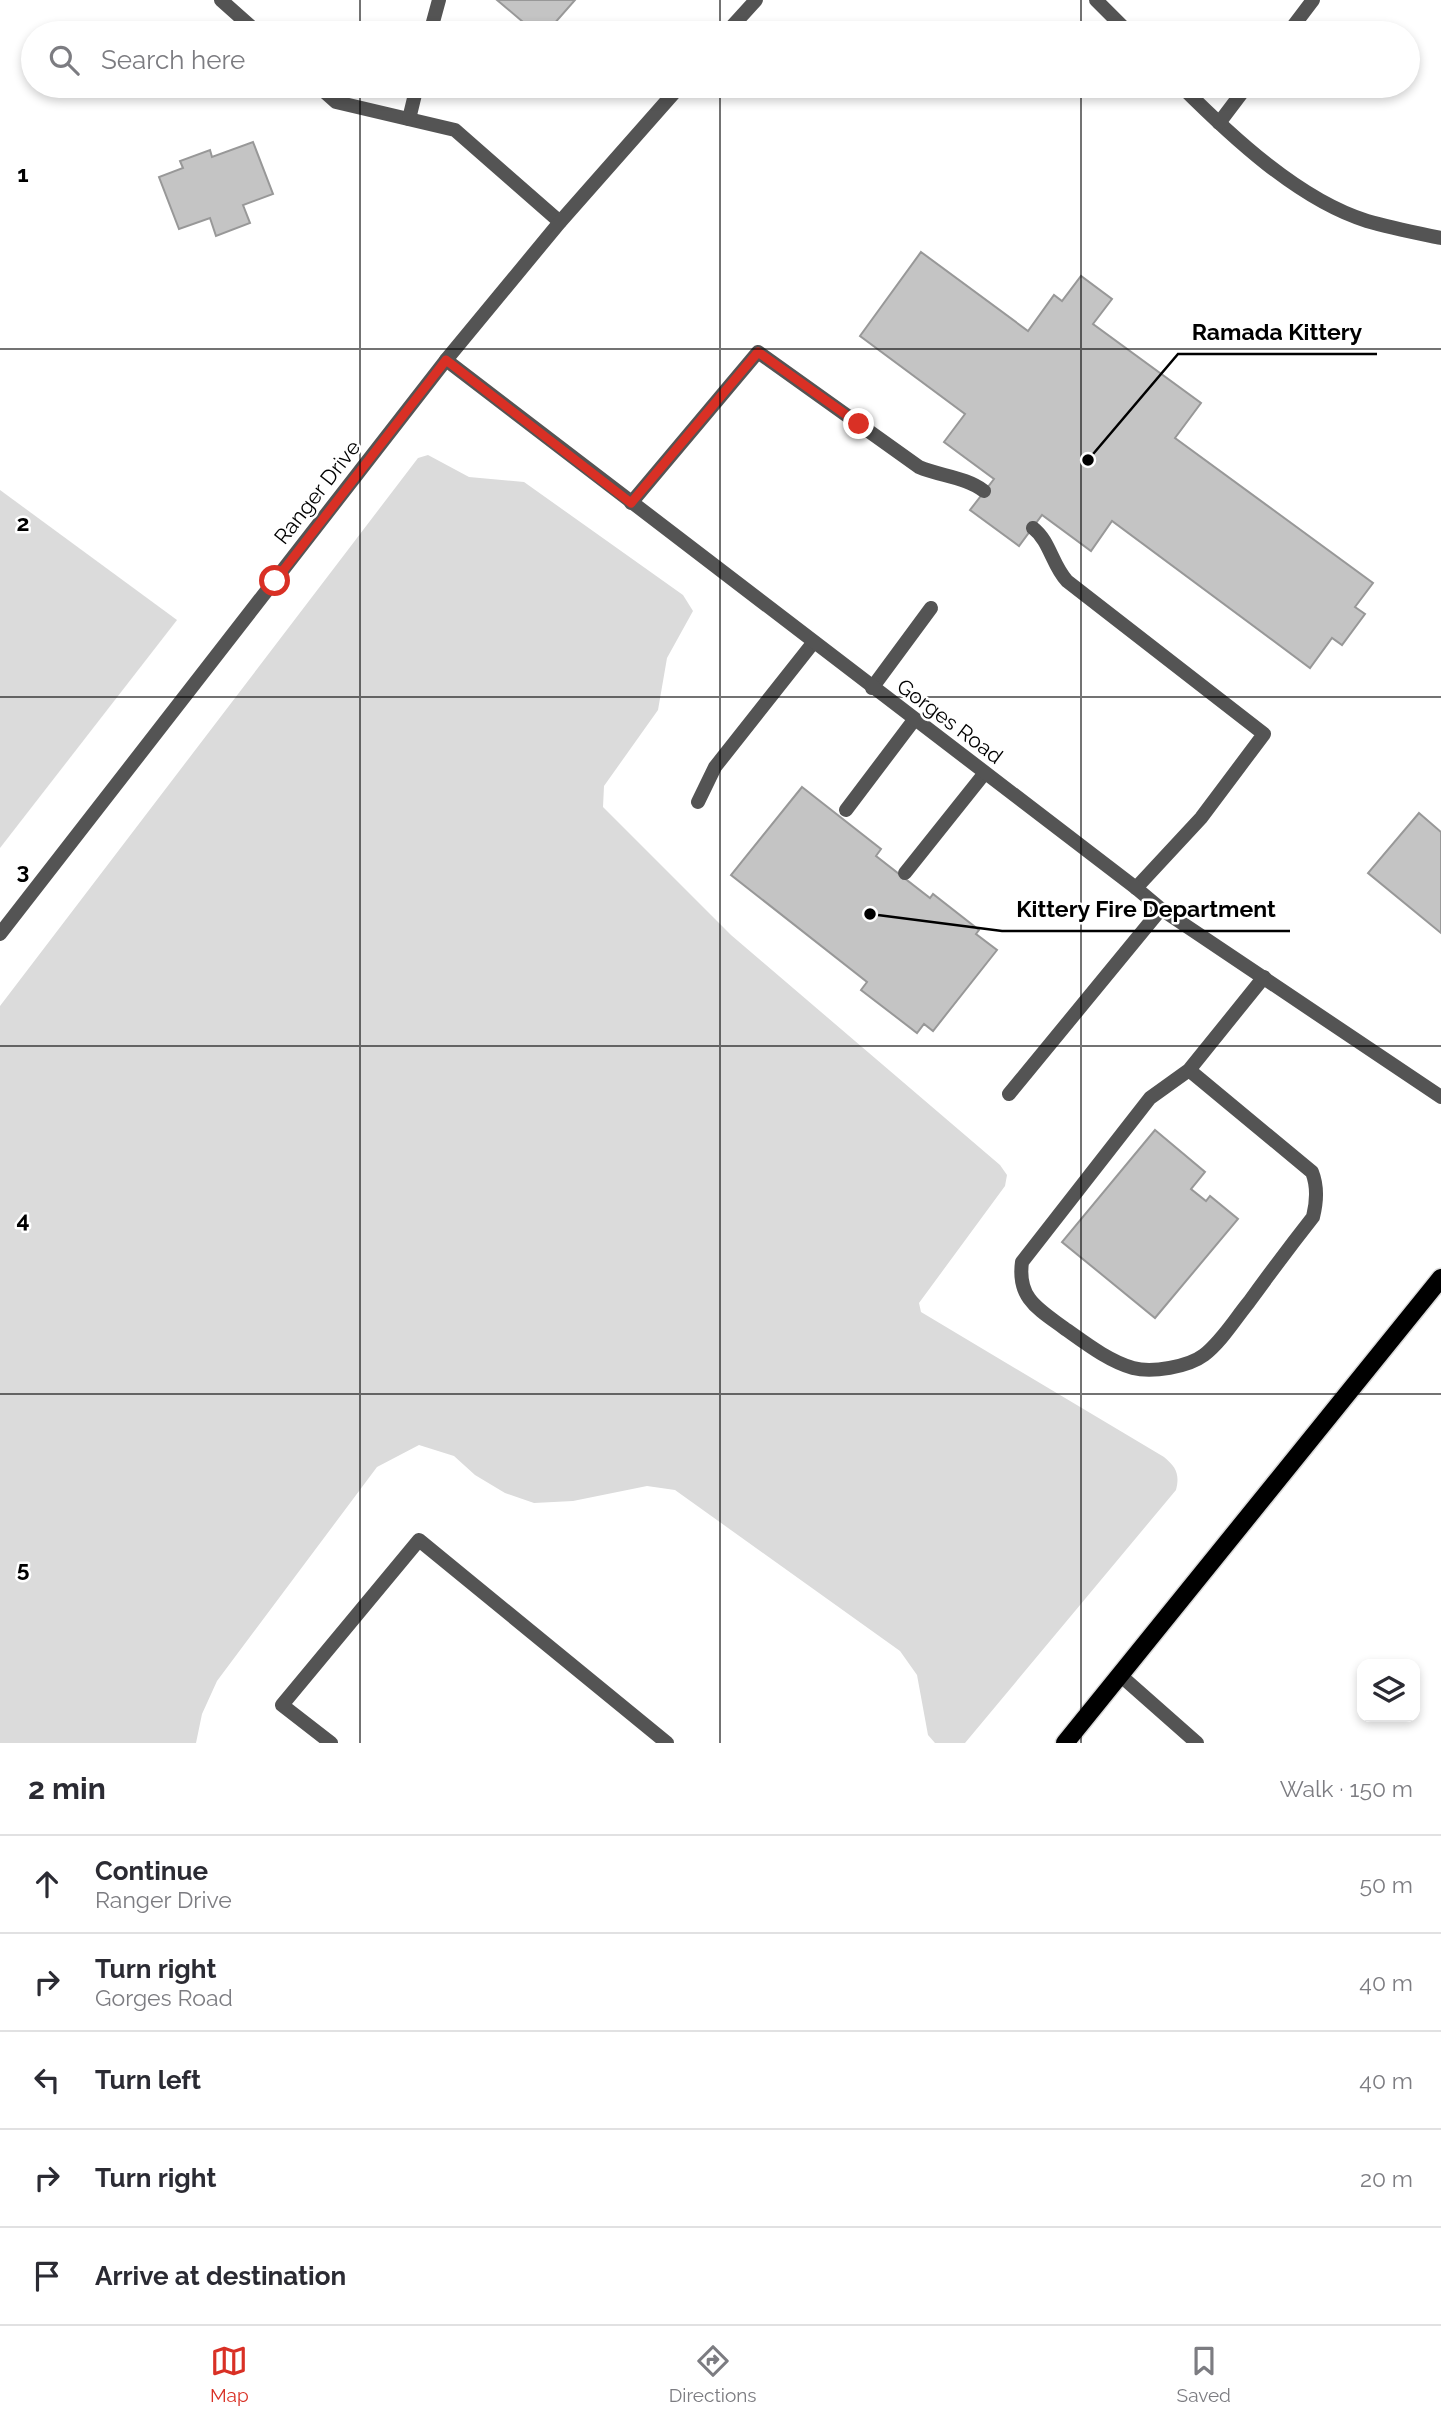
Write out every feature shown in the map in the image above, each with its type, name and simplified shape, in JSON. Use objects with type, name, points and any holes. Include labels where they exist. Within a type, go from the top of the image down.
[{"type":"main road","points":[[1065,1743],[1441,1278]]},
{"type":"street","points":[[221,0],[245,21]]},
{"type":"street","points":[[433,21],[439,0]]},
{"type":"street","points":[[737,21],[756,0]]},
{"type":"street","points":[[1096,0],[1117,21]]},
{"type":"street","points":[[1297,21],[1313,0]]},
{"type":"street","points":[[332,98],[336,102],[455,130],[560,222]]},
{"type":"street","points":[[409,119],[414,98]]},
{"type":"street","name":"Ranger Drive","points":[[0,934],[446,360],[560,222],[669,98]]},
{"type":"street","points":[[1193,98],[1249,150],[1313,196],[1365,220],[1441,239]]},
{"type":"street","points":[[1219,123],[1238,98]]},
{"type":"street","points":[[631,503],[758,352],[919,467],[974,483],[984,491]]},
{"type":"street","name":"Gorges Road","points":[[446,360],[1161,909],[1441,1097]]},
{"type":"street","points":[[1032,528],[1043,536],[1057,570],[1067,581],[1264,734],[1201,818],[1136,888]]},
{"type":"street","points":[[872,688],[931,608]]},
{"type":"street","points":[[698,802],[715,766],[813,643]]},
{"type":"street","points":[[846,810],[914,720]]},
{"type":"street","points":[[905,873],[984,774]]},
{"type":"street","points":[[1009,1094],[1161,909]]},
{"type":"street","points":[[1189,1070],[1312,1172],[1316,1181],[1316,1204],[1313,1217],[1227,1331],[1203,1356],[1166,1369],[1134,1368],[1082,1341],[1032,1306],[1023,1288],[1020,1273],[1022,1262],[1150,1098],[1189,1070],[1264,977]]},
{"type":"street","points":[[331,1743],[282,1705],[419,1540],[667,1743]]},
{"type":"street","points":[[1120,1675],[1197,1743]]},
{"type":"shaded area","points":[[428,455],[469,477],[524,482],[683,595],[693,611],[667,658],[658,710],[604,786],[603,807],[731,935],[1000,1165],[1007,1175],[1005,1186],[919,1303],[921,1312],[1164,1457],[1176,1471],[1176,1490],[965,1743],[935,1743],[928,1735],[917,1675],[900,1651],[675,1490],[647,1486],[573,1501],[534,1503],[505,1493],[475,1475],[454,1456],[419,1445],[377,1467],[217,1681],[202,1714],[196,1743],[0,1743],[0,1006],[418,458]]},
{"type":"shaded area","points":[[0,490],[177,620],[0,848]]},
{"type":"building","points":[[497,0],[575,0],[557,21],[522,21]]},
{"type":"building","points":[[253,142],[273,194],[243,205],[250,223],[216,236],[210,218],[179,229],[159,177],[183,168],[180,161],[210,150],[212,157]]},
{"type":"building","points":[[921,252],[1028,331],[1054,295],[1062,301],[1081,276],[1112,299],[1093,324],[1201,403],[1175,438],[1373,583],[1355,607],[1365,614],[1342,645],[1332,638],[1310,668],[1112,521],[1091,551],[1042,515],[1019,546],[970,510],[994,479],[944,442],[965,414],[860,336]]},
{"type":"building","points":[[802,787],[881,849],[876,856],[930,898],[933,894],[979,930],[976,934],[997,950],[933,1031],[924,1024],[917,1033],[861,990],[867,982],[731,875]]},
{"type":"building","points":[[1419,813],[1441,832],[1441,933],[1368,873]]},
{"type":"building","points":[[1155,1130],[1205,1172],[1191,1189],[1206,1201],[1210,1196],[1238,1219],[1155,1318],[1062,1242]]},
{"type":"place","name":"Ramada Kittery","points":[[1088,460]]},
{"type":"place","name":"Kittery Fire Department","points":[[870,914]]},
{"type":"route","points":[[275,581],[446,360],[631,503],[758,352],[859,424]]}]
